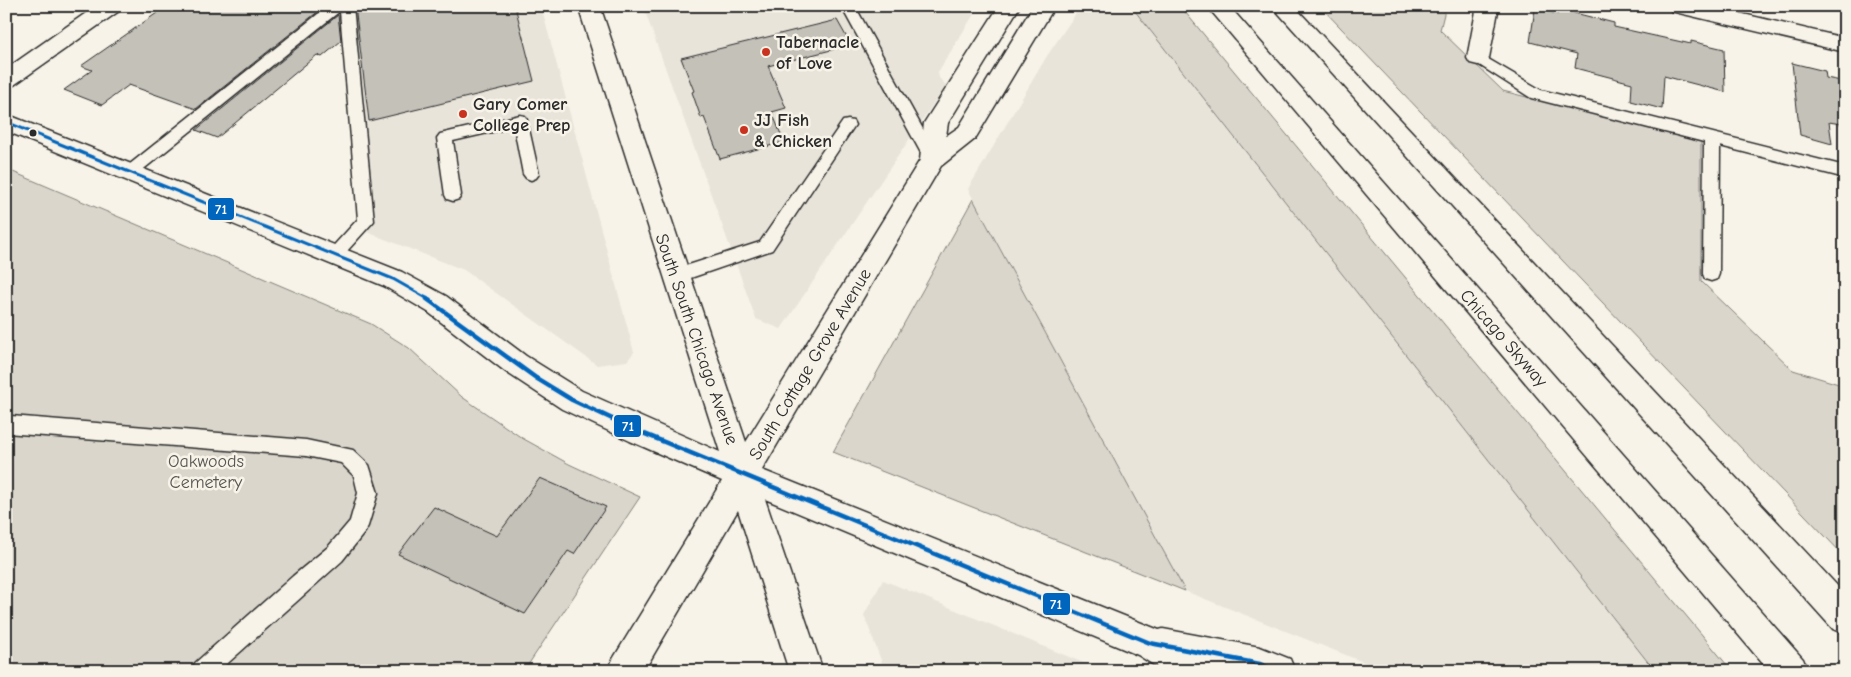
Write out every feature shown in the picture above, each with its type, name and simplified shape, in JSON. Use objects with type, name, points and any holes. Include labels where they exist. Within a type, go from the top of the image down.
[{"type":"main road","points":[[6,80],[111,6]]},
{"type":"main road","name":"South South Chicago Avenue","points":[[589,6],[806,671]]},
{"type":"main road","name":"South Cottage Grove Avenue","points":[[932,160],[936,123],[1010,6]]},
{"type":"main road","name":"South Cottage Grove Avenue","points":[[625,671],[932,160],[967,133],[1044,6]]},
{"type":"main road","name":"Chicago Skyway","points":[[1217,6],[1791,671]]},
{"type":"main road","points":[[1282,6],[1845,618]]},
{"type":"main road","points":[[1478,58],[1488,6]]},
{"type":"main road","points":[[1679,6],[1710,10],[1845,45]]},
{"type":"main road","points":[[6,122],[394,279],[438,304],[516,364],[572,400],[640,432],[743,476],[1150,643],[1192,671]]},
{"type":"main road","points":[[1150,643],[1260,664],[1278,671]]},
{"type":"lane","points":[[130,172],[338,6]]},
{"type":"lane","points":[[333,255],[366,221],[346,6]]},
{"type":"lane","points":[[848,6],[932,160]]},
{"type":"lane","points":[[1478,58],[1536,94],[1845,172]]},
{"type":"lane","points":[[453,195],[445,138],[520,120],[531,174]]},
{"type":"lane","points":[[676,276],[766,246],[848,125]]},
{"type":"lane","points":[[1711,274],[1712,138]]},
{"type":"lane","points":[[8,423],[306,448],[346,456],[362,471],[368,493],[358,526],[335,554],[300,583],[203,671]]},
{"type":"shaded area","name":"Gary Comer College Prep","points":[[346,6],[541,6],[634,352],[627,361],[597,365],[464,270],[359,229],[366,221]]},
{"type":"shaded area","points":[[643,6],[979,6],[938,72],[939,78],[946,85],[781,329],[756,319]]},
{"type":"shaded area","points":[[1081,6],[1131,6],[1655,671],[1386,671],[1185,591],[968,189],[1047,56]]},
{"type":"shaded area","points":[[883,580],[1103,671],[885,671],[864,615]]},
{"type":"green space","points":[[1131,6],[1180,6],[1732,671],[1655,671]]},
{"type":"green space","points":[[1320,6],[1446,6],[1440,30],[1503,91],[1701,142],[1701,281],[1793,370],[1845,386],[1845,557]]},
{"type":"green space","name":"Oakwoods Cemetery","points":[[6,169],[371,324],[409,348],[462,397],[522,438],[569,464],[640,497],[524,671],[6,671]]},
{"type":"green space","points":[[973,199],[1185,591],[833,452]]},
{"type":"building","points":[[167,6],[325,6],[196,109],[129,85],[102,105],[64,90],[92,70],[81,66]]},
{"type":"building","points":[[355,6],[515,6],[534,81],[369,121]]},
{"type":"building","points":[[1535,9],[1558,14],[1559,9],[1614,23],[1614,27],[1691,44],[1691,41],[1724,49],[1725,92],[1664,76],[1662,109],[1631,101],[1632,83],[1575,68],[1577,54],[1530,42]]},
{"type":"building","points":[[338,15],[341,41],[322,57],[317,55],[217,138],[196,130]]},
{"type":"building","points":[[837,20],[851,45],[768,66],[786,108],[772,112],[784,142],[720,159],[704,117],[701,118],[692,92],[694,91],[681,58]]},
{"type":"building","points":[[1792,63],[1825,71],[1826,78],[1841,81],[1845,121],[1841,120],[1841,124],[1829,122],[1832,144],[1800,135]]},
{"type":"building","points":[[540,478],[606,507],[574,554],[568,551],[525,614],[398,554],[434,507],[497,536]]},
{"type":"transit line","name":"71","points":[[6,122],[393,279],[437,304],[536,378],[572,400],[640,432],[1150,643],[1260,664],[1277,671]]},
{"type":"place","name":"Tabernacle of Love","points":[[766,52]]},
{"type":"place","name":"Gary Comer College Prep","points":[[463,114]]},
{"type":"place","name":"JJ Fish & Chicken","points":[[744,130]]}]
